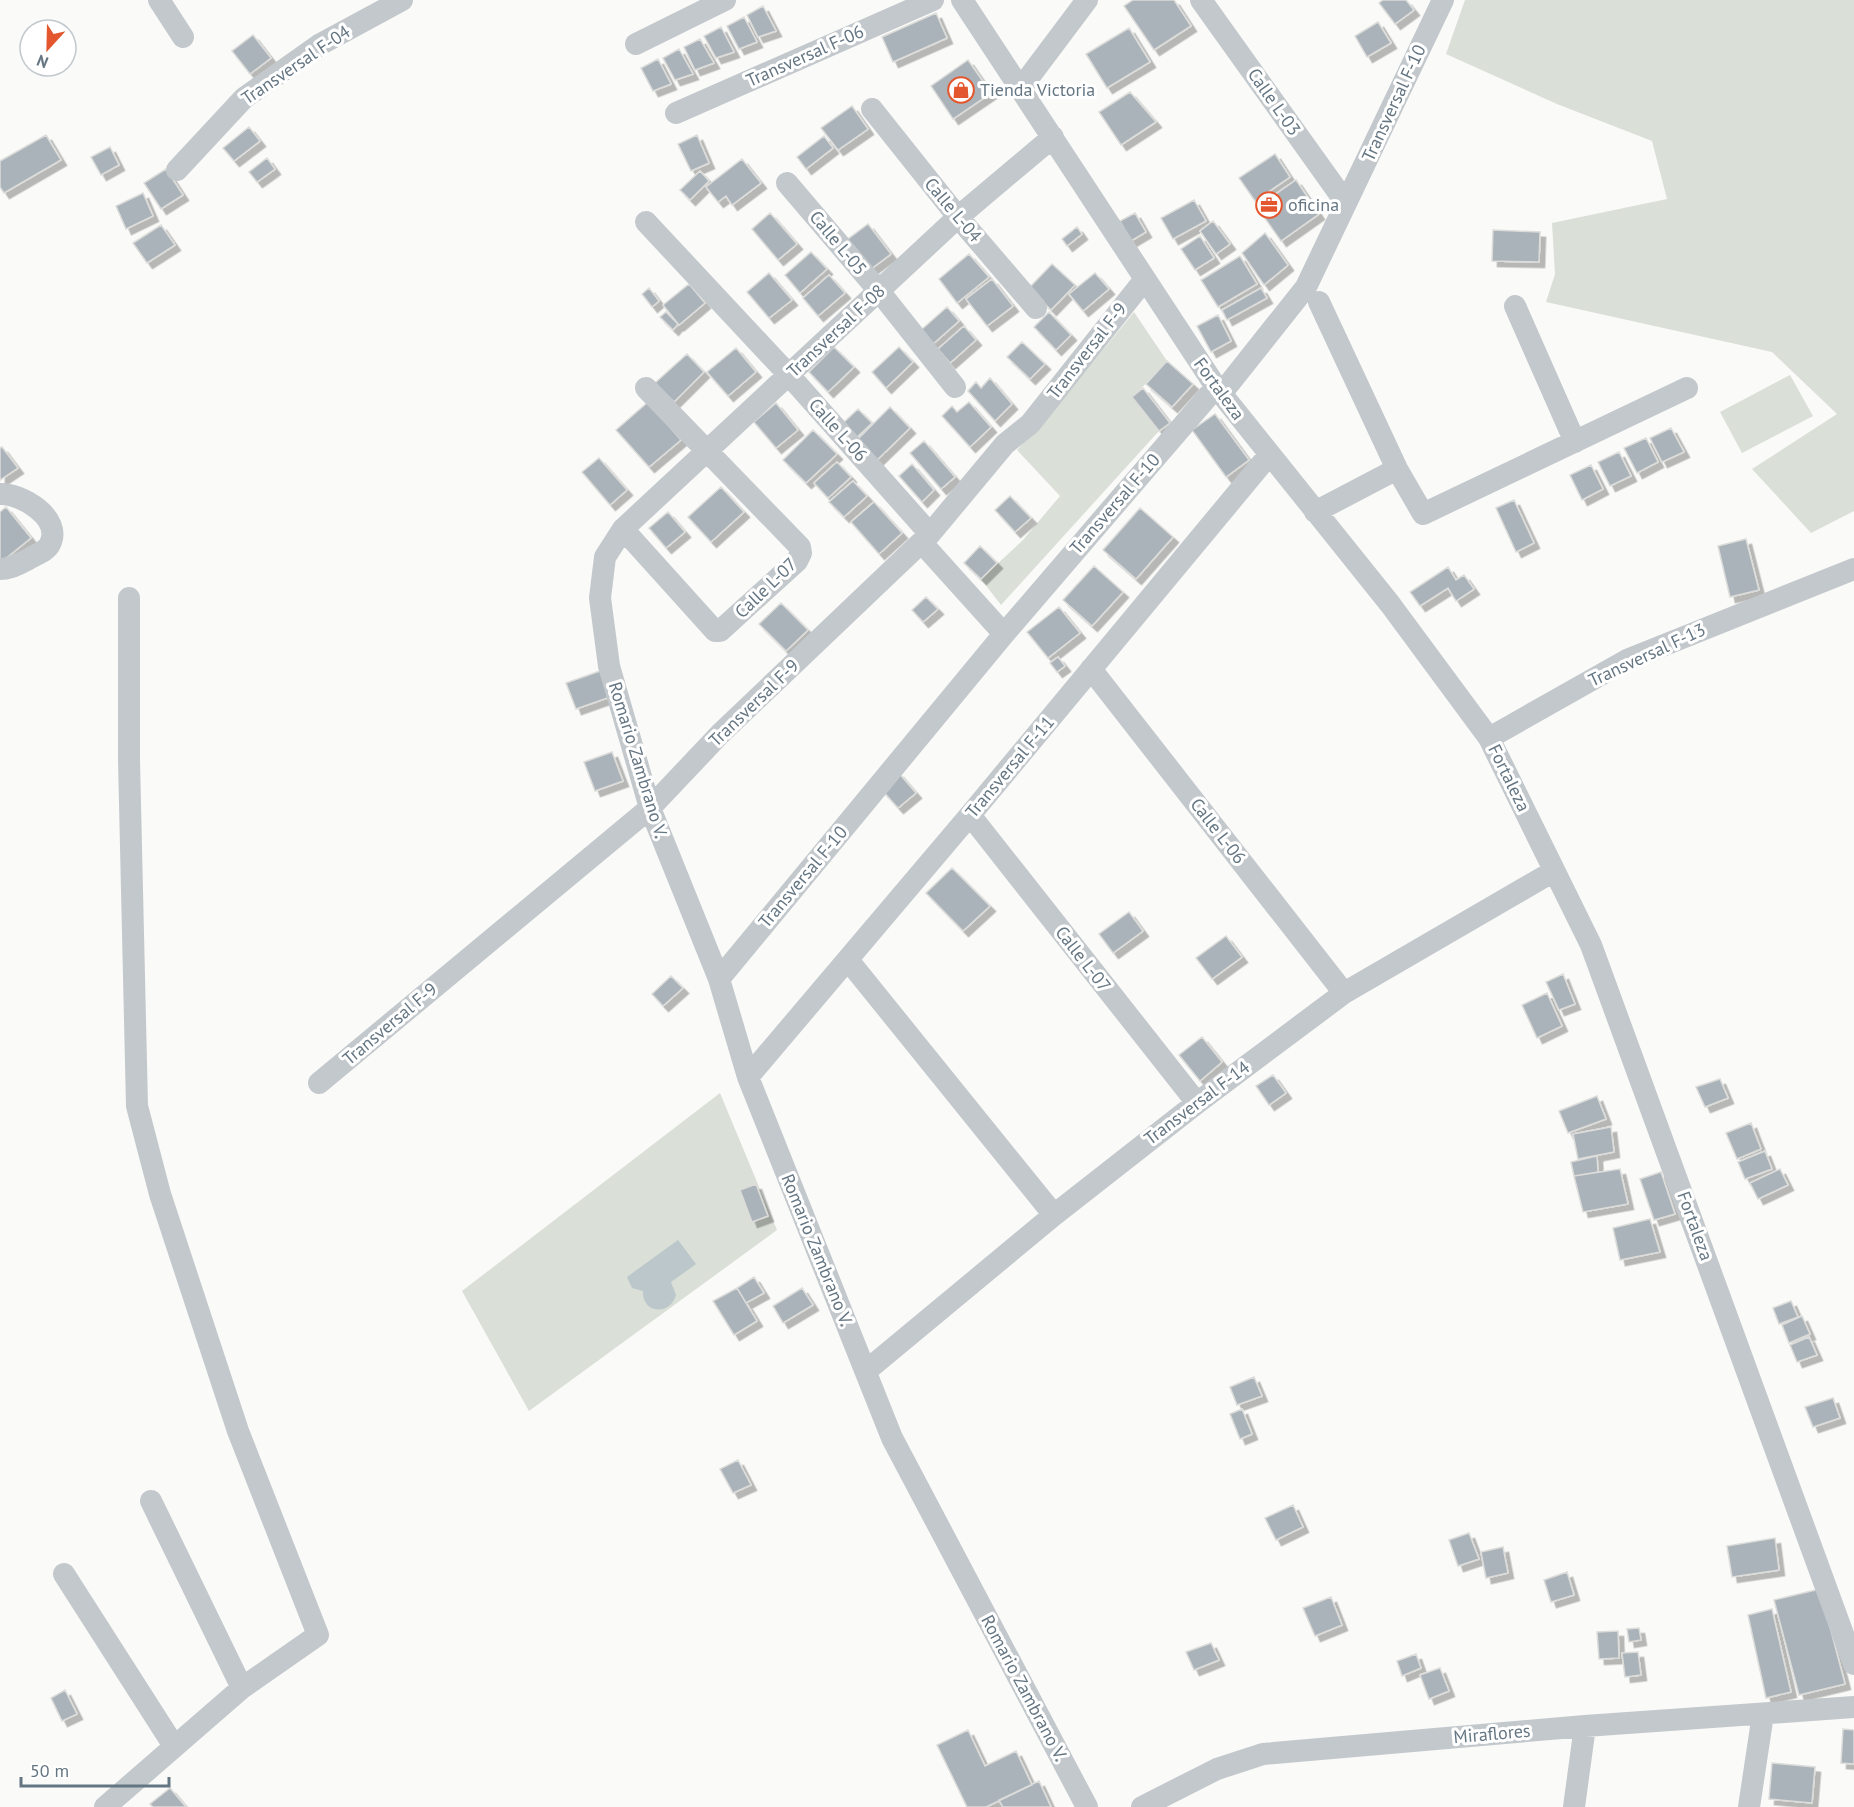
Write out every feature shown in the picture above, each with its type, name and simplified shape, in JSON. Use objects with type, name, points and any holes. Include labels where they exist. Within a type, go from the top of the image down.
[{"type":"street","points":[[159,0],[183,37]]},
{"type":"street","name":"Transversal F-04","points":[[177,170],[244,98],[319,45],[402,0]]},
{"type":"street","points":[[636,44],[725,0]]},
{"type":"street","name":"Transversal F-06","points":[[676,113],[933,0]]},
{"type":"street","name":"Fortaleza","points":[[962,0],[1218,391],[1390,604],[1489,738],[1591,945],[1854,1664]]},
{"type":"street","points":[[1021,88],[1087,0]]},
{"type":"street","name":"Calle L-03","points":[[1201,0],[1346,203]]},
{"type":"street","name":"Transversal F-10","points":[[719,979],[1004,634],[1218,391],[1306,287],[1435,5]]},
{"type":"street","name":"Calle L-04","points":[[872,110],[958,217],[1036,308]]},
{"type":"street","name":"Transversal F-08","points":[[623,529],[704,451],[958,217],[1053,137]]},
{"type":"street","name":"Calle L-05","points":[[788,183],[879,291],[955,387]]},
{"type":"street","name":"Calle L-06","points":[[646,222],[788,375],[1004,634]]},
{"type":"street","name":"Transversal F-9","points":[[319,1083],[650,808],[720,734],[926,539],[1005,444],[1030,424],[1145,279]]},
{"type":"street","points":[[1319,302],[1397,469],[1423,514],[1687,388]]},
{"type":"street","points":[[1515,306],[1575,442]]},
{"type":"street","name":"Calle L-07","points":[[623,529],[715,631],[720,631],[797,561],[801,553],[800,547],[704,451],[646,388]]},
{"type":"street","name":"Transversal F-11","points":[[748,1077],[970,815],[1269,455]]},
{"type":"street","points":[[1315,512],[1397,469]]},
{"type":"street","points":[[0,494],[10,494],[31,502],[51,528],[52,535],[46,549],[11,568],[0,569]]},
{"type":"street","name":"Romario Zambrano V.","points":[[623,529],[605,556],[600,598],[609,666],[650,808],[719,979],[748,1077],[892,1438],[1087,1807]]},
{"type":"street","name":"Transversal F-13","points":[[1489,738],[1627,660],[1854,569]]},
{"type":"street","points":[[105,1807],[242,1688],[318,1635],[238,1431],[160,1194],[137,1106],[129,760],[129,598]]},
{"type":"street","name":"Calle L-06","points":[[1091,669],[1344,993]]},
{"type":"street","name":"Calle L-07","points":[[970,815],[1197,1103]]},
{"type":"street","name":"Transversal F-14","points":[[866,1371],[1053,1215],[1344,993],[1554,871]]},
{"type":"street","points":[[848,960],[1053,1215]]},
{"type":"street","points":[[151,1501],[242,1688]]},
{"type":"street","points":[[64,1574],[174,1746]]},
{"type":"street","name":"Miraflores","points":[[1142,1807],[1217,1769],[1263,1754],[1585,1726],[1854,1707]]},
{"type":"street","points":[[1749,1807],[1763,1714]]},
{"type":"street","points":[[1574,1807],[1585,1726]]},
{"type":"shaded area","points":[[1465,0],[1854,0],[1854,511],[1811,533],[1752,469],[1837,414],[1772,352],[1546,302],[1555,274],[1552,223],[1667,199],[1652,141],[1557,104],[1446,54]]},
{"type":"shaded area","points":[[1134,312],[1167,361],[1133,397],[1159,431],[1001,605],[981,579],[1023,540],[1060,496],[1017,450],[1059,404]]},
{"type":"shaded area","points":[[1790,375],[1813,416],[1742,453],[1720,412]]},
{"type":"shaded area","points":[[720,1093],[777,1230],[529,1411],[462,1291]]},
{"type":"shaded area","points":[[678,1240],[696,1264],[671,1282],[676,1295],[673,1302],[663,1309],[651,1308],[644,1299],[643,1291],[632,1288],[627,1277]]},
{"type":"building","points":[[1133,0],[1174,0],[1191,26],[1154,50],[1124,6]]},
{"type":"building","points":[[1383,0],[1406,0],[1414,10],[1395,24],[1379,3]]},
{"type":"building","points":[[763,6],[776,31],[758,37],[747,15]]},
{"type":"building","points":[[936,13],[947,38],[893,62],[882,37]]},
{"type":"building","points":[[744,17],[757,42],[739,49],[727,26]]},
{"type":"building","points":[[1378,22],[1391,43],[1367,57],[1355,36]]},
{"type":"building","points":[[721,27],[734,52],[716,58],[704,36]]},
{"type":"building","points":[[1129,28],[1150,62],[1107,88],[1086,54]]},
{"type":"building","points":[[253,35],[271,58],[250,74],[232,51]]},
{"type":"building","points":[[700,39],[714,63],[695,70],[684,47]]},
{"type":"building","points":[[679,49],[693,74],[675,80],[663,58]]},
{"type":"building","points":[[658,59],[671,84],[653,91],[641,68]]},
{"type":"building","name":"Tienda Victoria","points":[[968,60],[991,93],[953,119],[931,86]]},
{"type":"building","points":[[1130,92],[1156,122],[1121,145],[1099,112]]},
{"type":"building","points":[[852,106],[868,129],[838,150],[821,128]]},
{"type":"building","points":[[249,127],[260,141],[234,161],[223,148]]},
{"type":"building","points":[[46,135],[61,160],[4,193],[0,187],[0,161]]},
{"type":"building","points":[[697,135],[709,163],[691,171],[678,144]]},
{"type":"building","points":[[824,136],[833,148],[806,169],[797,157]]},
{"type":"building","points":[[110,147],[119,165],[101,175],[91,157]]},
{"type":"building","points":[[1275,154],[1290,177],[1255,201],[1239,178]]},
{"type":"building","points":[[267,158],[275,169],[257,182],[249,172]]},
{"type":"building","points":[[742,159],[761,183],[732,205],[726,196],[718,202],[706,187]]},
{"type":"building","points":[[166,169],[183,195],[161,209],[144,183]]},
{"type":"building","points":[[700,171],[709,181],[690,200],[680,190]]},
{"type":"building","points":[[1296,180],[1319,214],[1281,241],[1257,207]]},
{"type":"building","points":[[143,193],[153,216],[126,229],[116,206]]},
{"type":"building","points":[[1194,200],[1206,221],[1173,239],[1161,218]]},
{"type":"building","points":[[770,213],[797,244],[778,260],[752,229]]},
{"type":"building","points":[[1135,213],[1146,232],[1131,241],[1120,221]]},
{"type":"building","points":[[1213,221],[1230,244],[1216,254],[1200,231]]},
{"type":"building","points":[[868,224],[891,254],[867,272],[844,242]]},
{"type":"building","points":[[161,225],[175,245],[147,263],[133,243]]},
{"type":"building","points":[[1077,227],[1082,234],[1067,246],[1062,239]]},
{"type":"building","points":[[1493,230],[1540,232],[1539,262],[1492,261]]},
{"type":"building","points":[[1265,233],[1288,265],[1264,285],[1242,253]]},
{"type":"building","points":[[1200,236],[1214,258],[1195,270],[1181,249]]},
{"type":"building","points":[[811,252],[827,269],[800,293],[785,275]]},
{"type":"building","points":[[969,254],[989,277],[957,303],[939,279]]},
{"type":"building","points":[[1240,256],[1257,284],[1218,307],[1201,280]]},
{"type":"building","points":[[1052,264],[1075,285],[1051,310],[1029,288]]},
{"type":"building","points":[[769,273],[792,300],[769,318],[747,292]]},
{"type":"building","points":[[1095,273],[1109,289],[1083,311],[1069,294]]},
{"type":"building","points":[[829,275],[845,293],[818,316],[803,298]]},
{"type":"building","points":[[992,279],[1013,306],[987,326],[966,299]]},
{"type":"building","points":[[689,284],[705,303],[679,325],[663,305]]},
{"type":"building","points":[[649,288],[659,301],[652,307],[642,294]]},
{"type":"building","points":[[1261,288],[1267,298],[1227,320],[1222,310]]},
{"type":"building","points":[[947,307],[959,321],[933,344],[921,330]]},
{"type":"building","points":[[666,312],[678,324],[673,330],[660,317]]},
{"type":"building","points":[[1049,312],[1071,335],[1056,350],[1034,327]]},
{"type":"building","points":[[1218,315],[1231,341],[1211,352],[1197,326]]},
{"type":"building","points":[[964,326],[976,340],[950,363],[938,349]]},
{"type":"building","points":[[1022,342],[1045,364],[1030,379],[1007,357]]},
{"type":"building","points":[[834,347],[854,367],[828,392],[809,372]]},
{"type":"building","points":[[899,347],[913,362],[886,388],[872,372]]},
{"type":"building","points":[[736,348],[756,372],[728,396],[707,372]]},
{"type":"building","points":[[687,354],[704,372],[674,402],[655,383]]},
{"type":"building","points":[[1167,361],[1193,384],[1172,407],[1146,384]]},
{"type":"building","points":[[990,378],[1012,404],[995,421],[968,391],[976,382],[981,388]]},
{"type":"building","points":[[1143,388],[1170,423],[1159,431],[1132,397]]},
{"type":"building","points":[[648,402],[681,440],[649,467],[616,430]]},
{"type":"building","points":[[969,402],[991,427],[970,447],[942,416],[952,406],[957,412]]},
{"type":"building","points":[[776,403],[798,430],[776,448],[754,422]]},
{"type":"building","points":[[890,407],[910,428],[876,461],[856,441]]},
{"type":"building","points":[[858,409],[872,423],[855,439],[841,425]]},
{"type":"building","points":[[1215,414],[1249,460],[1226,477],[1192,430]]},
{"type":"building","points":[[1671,428],[1684,452],[1662,462],[1650,438]]},
{"type":"building","points":[[813,430],[837,454],[806,483],[783,460]]},
{"type":"building","points":[[1646,438],[1658,462],[1637,473],[1624,448]]},
{"type":"building","points":[[924,441],[955,477],[941,489],[910,453]]},
{"type":"building","points":[[2,447],[18,468],[0,480],[0,448]]},
{"type":"building","points":[[1619,452],[1631,476],[1610,486],[1598,462]]},
{"type":"building","points":[[599,458],[627,490],[610,505],[582,472]]},
{"type":"building","points":[[837,462],[851,477],[828,498],[814,483]]},
{"type":"building","points":[[912,464],[934,490],[922,502],[899,476]]},
{"type":"building","points":[[1591,465],[1603,489],[1582,500],[1570,475]]},
{"type":"building","points":[[853,481],[867,496],[844,517],[829,502]]},
{"type":"building","points":[[721,487],[744,512],[711,542],[688,517]]},
{"type":"building","points":[[1010,496],[1031,518],[1015,532],[995,510]]},
{"type":"building","points":[[1514,500],[1534,543],[1516,552],[1496,508]]},
{"type":"building","points":[[874,502],[902,533],[879,554],[851,522]]},
{"type":"building","points":[[6,507],[31,538],[0,563],[0,512]]},
{"type":"building","points":[[1140,508],[1173,537],[1136,579],[1103,550]]},
{"type":"building","points":[[668,512],[685,532],[666,548],[649,528]]},
{"type":"building","points":[[1746,539],[1759,590],[1730,597],[1718,546]]},
{"type":"building","points":[[980,546],[997,563],[981,579],[964,563]]},
{"type":"building","points":[[1094,566],[1123,592],[1092,626],[1063,600]]},
{"type":"building","points":[[1448,567],[1456,580],[1464,575],[1474,589],[1456,601],[1448,588],[1420,606],[1410,592]]},
{"type":"building","points":[[926,597],[938,609],[923,622],[912,610]]},
{"type":"building","points":[[781,603],[808,630],[786,651],[759,624]]},
{"type":"building","points":[[1059,607],[1080,633],[1048,658],[1027,632]]},
{"type":"building","points":[[1058,657],[1065,666],[1057,672],[1050,663]]},
{"type":"building","points":[[600,671],[610,697],[576,709],[566,683]]},
{"type":"building","points":[[612,752],[623,781],[595,791],[584,762]]},
{"type":"building","points":[[898,772],[916,793],[898,808],[880,788]]},
{"type":"building","points":[[952,868],[990,906],[963,931],[926,893]]},
{"type":"building","points":[[1129,912],[1143,931],[1113,953],[1099,934]]},
{"type":"building","points":[[1226,936],[1242,957],[1212,979],[1196,958]]},
{"type":"building","points":[[1563,974],[1575,1004],[1559,1010],[1546,982]]},
{"type":"building","points":[[671,976],[683,988],[663,1006],[652,994]]},
{"type":"building","points":[[1547,993],[1562,1026],[1537,1038],[1522,1005]]},
{"type":"building","points":[[1202,1037],[1222,1062],[1200,1081],[1179,1055]]},
{"type":"building","points":[[1273,1075],[1286,1093],[1269,1105],[1256,1086]]},
{"type":"building","points":[[1720,1079],[1728,1098],[1705,1107],[1696,1087]]},
{"type":"building","points":[[1597,1096],[1606,1119],[1568,1133],[1559,1111]]},
{"type":"building","points":[[1751,1123],[1761,1149],[1737,1159],[1726,1133]]},
{"type":"building","points":[[1611,1127],[1614,1152],[1578,1159],[1573,1134]]},
{"type":"building","points":[[1765,1151],[1772,1169],[1745,1179],[1738,1162]]},
{"type":"building","points":[[1597,1156],[1598,1172],[1574,1176],[1571,1162]]},
{"type":"building","points":[[1620,1169],[1628,1204],[1583,1212],[1574,1176]]},
{"type":"building","points":[[1780,1169],[1788,1185],[1758,1199],[1750,1183]]},
{"type":"building","points":[[1661,1172],[1675,1214],[1654,1220],[1640,1179]]},
{"type":"building","points":[[756,1184],[768,1216],[752,1222],[740,1190]]},
{"type":"building","points":[[1650,1219],[1660,1252],[1620,1260],[1613,1228]]},
{"type":"building","points":[[754,1277],[764,1293],[746,1303],[737,1288]]},
{"type":"building","points":[[737,1288],[757,1321],[734,1335],[713,1301]]},
{"type":"building","points":[[802,1288],[813,1305],[783,1323],[773,1306]]},
{"type":"building","points":[[1791,1301],[1798,1317],[1779,1324],[1773,1308]]},
{"type":"building","points":[[1802,1316],[1810,1334],[1789,1343],[1782,1325]]},
{"type":"building","points":[[1809,1337],[1817,1355],[1797,1362],[1790,1345]]},
{"type":"building","points":[[1254,1377],[1262,1396],[1237,1405],[1230,1387]]},
{"type":"building","points":[[1833,1398],[1840,1418],[1813,1427],[1805,1407]]},
{"type":"building","points":[[1242,1409],[1252,1434],[1240,1439],[1230,1414]]},
{"type":"building","points":[[738,1460],[751,1485],[733,1493],[720,1469]]},
{"type":"building","points":[[1293,1505],[1303,1527],[1276,1540],[1265,1518]]},
{"type":"building","points":[[1469,1533],[1479,1559],[1458,1566],[1449,1540]]},
{"type":"building","points":[[1775,1538],[1779,1570],[1732,1577],[1727,1546]]},
{"type":"building","points":[[1503,1547],[1508,1573],[1486,1578],[1481,1552]]},
{"type":"building","points":[[1567,1572],[1574,1595],[1551,1602],[1544,1580]]},
{"type":"building","points":[[1820,1589],[1845,1684],[1799,1695],[1774,1600]]},
{"type":"building","points":[[1331,1597],[1342,1625],[1315,1636],[1303,1608]]},
{"type":"building","points":[[1772,1609],[1791,1692],[1766,1698],[1748,1615]]},
{"type":"building","points":[[1639,1628],[1641,1640],[1629,1642],[1627,1629]]},
{"type":"building","points":[[1618,1631],[1619,1658],[1599,1659],[1597,1632]]},
{"type":"building","points":[[1211,1643],[1219,1660],[1194,1670],[1186,1652]]},
{"type":"building","points":[[1638,1652],[1641,1675],[1625,1677],[1622,1653]]},
{"type":"building","points":[[1416,1654],[1421,1668],[1402,1676],[1397,1661]]},
{"type":"building","points":[[1440,1668],[1449,1691],[1429,1699],[1420,1675]]},
{"type":"building","points":[[65,1690],[77,1714],[62,1721],[51,1698]]},
{"type":"building","points":[[1843,1729],[1854,1730],[1854,1764],[1841,1763]]},
{"type":"building","points":[[968,1730],[985,1766],[1016,1751],[1032,1785],[986,1807],[967,1807],[937,1745]]},
{"type":"building","points":[[1772,1763],[1815,1767],[1812,1803],[1769,1799]]},
{"type":"building","points":[[1039,1781],[1051,1807],[1003,1807],[999,1800]]},
{"type":"building","points":[[170,1788],[186,1807],[153,1807],[150,1804]]},
{"type":"place","name":"Tienda Victoria","points":[[961,90]]},
{"type":"place","name":"oficina","points":[[1269,205]]}]
